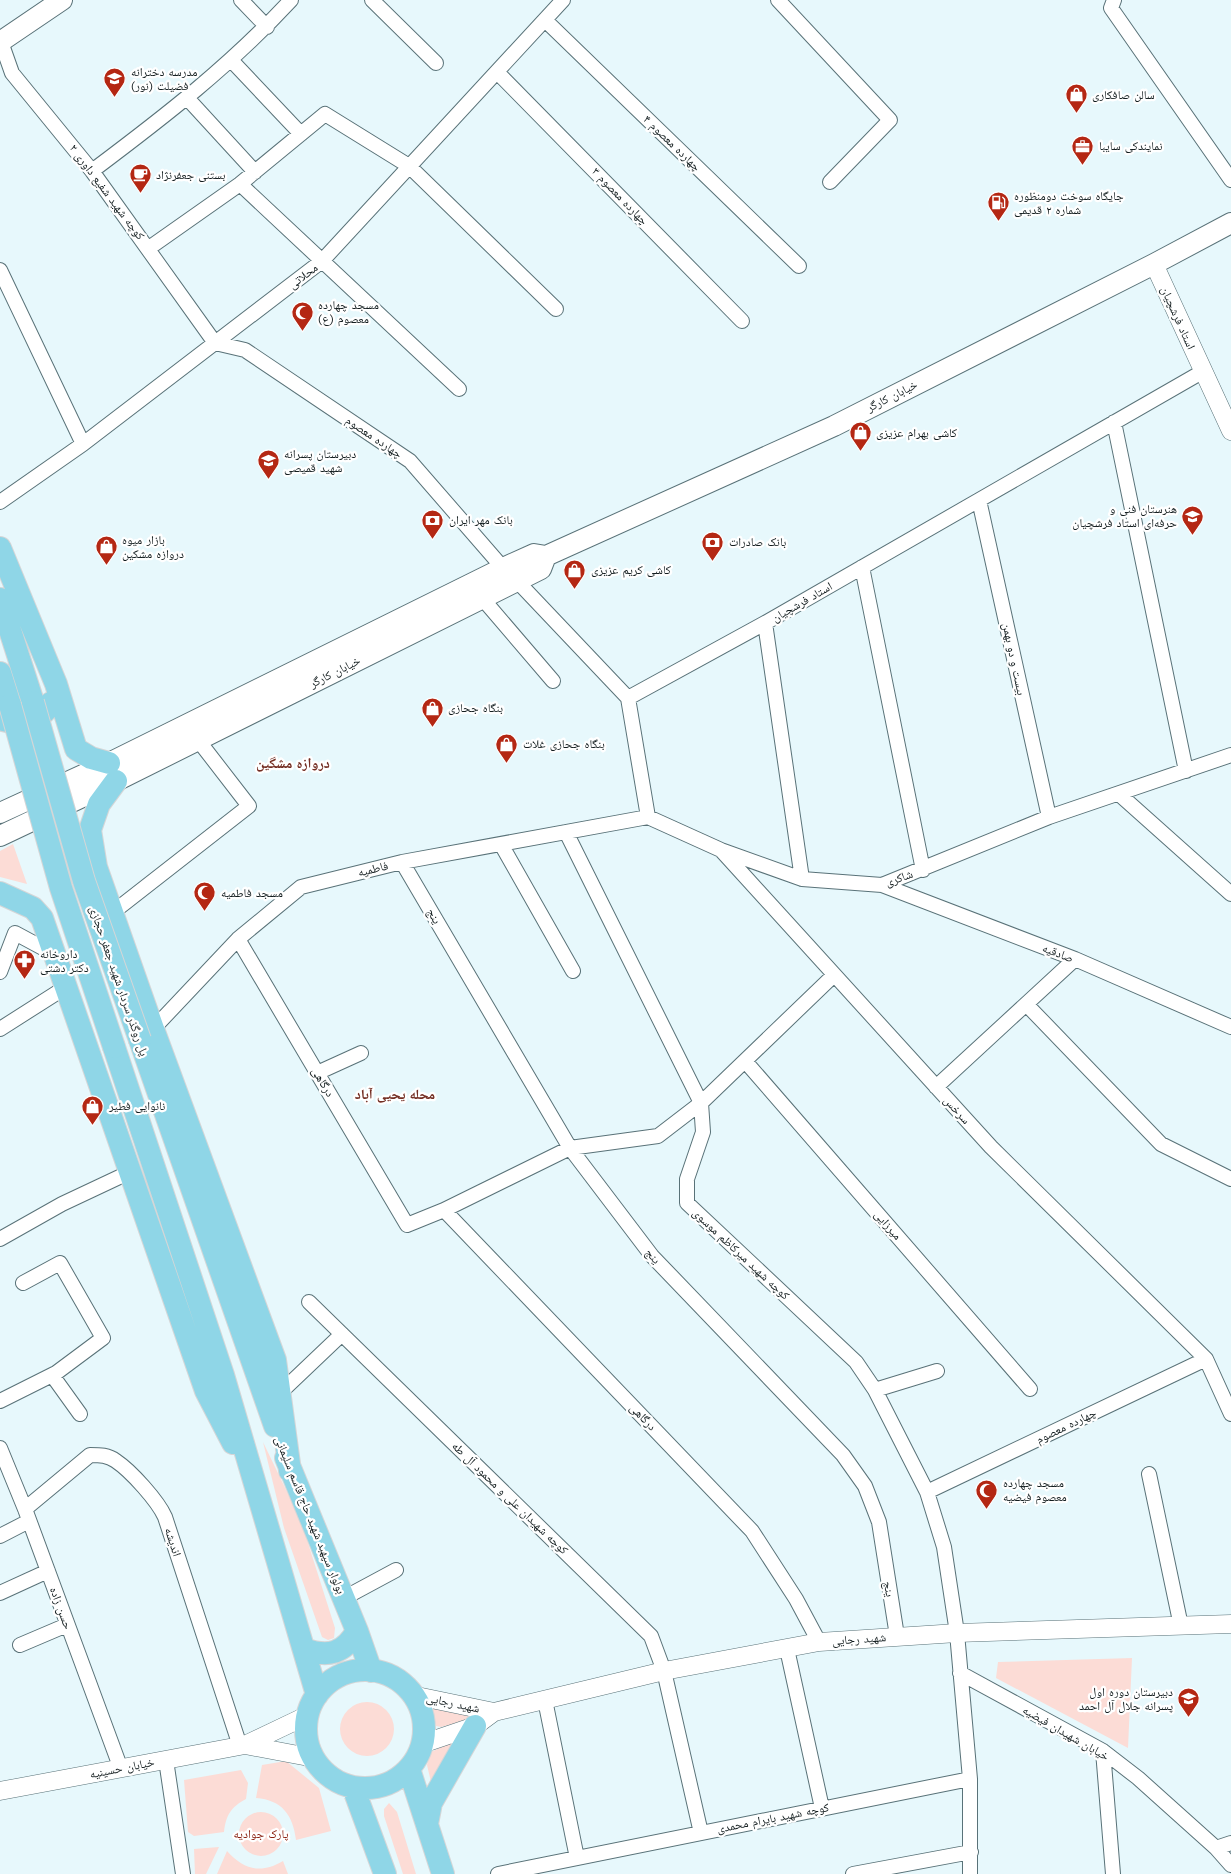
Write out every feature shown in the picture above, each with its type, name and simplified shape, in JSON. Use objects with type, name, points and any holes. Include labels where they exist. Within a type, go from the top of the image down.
[{"type":"main road","points":[[1,41],[62,0]]},
{"type":"main road","name":"خیابان کارگر","points":[[113,772],[198,740],[482,598],[534,554],[546,556],[834,426],[1231,223]]},
{"type":"main road","points":[[0,548],[56,684],[76,749],[113,772]]},
{"type":"main road","name":"خیابان کارگر","points":[[113,772],[510,574]]},
{"type":"main road","name":"پل روگذر سردار شهید جعفر حجازی","points":[[0,599],[33,702],[84,881],[146,1034],[252,1358]]},
{"type":"main road","name":"پل روگذر سردار شهید جعفر حجازی","points":[[0,673],[5,712],[61,888],[223,1375],[255,1485]]},
{"type":"main road","points":[[5,712],[14,723],[26,722],[38,717],[51,703],[56,684]]},
{"type":"main road","points":[[0,813],[113,772]]},
{"type":"main road","points":[[0,836],[113,772]]},
{"type":"main road","points":[[113,772],[90,830],[96,867],[112,914],[146,1034],[275,1360],[281,1392],[290,1471]]},
{"type":"main road","points":[[0,893],[38,913],[66,987],[206,1391],[255,1485],[317,1695]]},
{"type":"main road","points":[[89,1054],[115,1036],[132,1030],[146,1034]]},
{"type":"main road","name":"بولوار سپهبد شهید حاج قاسم سلیمانی","points":[[252,1358],[290,1471],[358,1630],[371,1670]]},
{"type":"main road","points":[[304,1649],[318,1654],[336,1652],[350,1644],[358,1630]]},
{"type":"main road","points":[[371,1670],[398,1680],[412,1694],[422,1715],[422,1744],[409,1769],[397,1779],[383,1785],[368,1788],[353,1787],[337,1781],[324,1771],[314,1758],[306,1730],[308,1715],[317,1695],[332,1681],[350,1672],[371,1670]]},
{"type":"main road","points":[[427,1824],[431,1803],[475,1726]]},
{"type":"main road","points":[[409,1769],[443,1874]]},
{"type":"main road","points":[[353,1787],[385,1874]]},
{"type":"street","points":[[241,0],[267,27]]},
{"type":"street","points":[[92,171],[188,99],[267,27],[291,0]]},
{"type":"street","points":[[372,0],[436,63]]},
{"type":"street","name":"محلاتی","points":[[0,502],[83,444],[322,261],[563,0]]},
{"type":"street","points":[[778,0],[890,120],[830,182]]},
{"type":"street","points":[[1114,0],[1111,8],[1231,180]]},
{"type":"street","name":"چهارده معصوم ۴","points":[[546,20],[799,266]]},
{"type":"street","name":"کوچه شهید شفیع داوری ۲","points":[[1,41],[12,73],[92,171],[149,248],[215,343]]},
{"type":"street","points":[[230,60],[301,134]]},
{"type":"street","name":"چهارده معصوم ۳","points":[[497,72],[742,321]]},
{"type":"street","points":[[188,99],[255,172]]},
{"type":"street","points":[[149,248],[240,184],[325,114],[408,166],[556,309]]},
{"type":"street","points":[[240,184],[459,389]]},
{"type":"street","name":"استاد فرشچیان","points":[[1154,264],[1202,372],[1231,431]]},
{"type":"street","points":[[0,270],[83,444]]},
{"type":"street","name":"چهارده معصوم","points":[[215,343],[246,350],[410,461],[510,574]]},
{"type":"street","name":"استاد فرشچیان","points":[[628,698],[765,623],[1202,372]]},
{"type":"street","points":[[1114,422],[1186,771]]},
{"type":"street","name":"بیست و دو بهمن","points":[[979,500],[1049,817]]},
{"type":"street","points":[[862,567],[923,870]]},
{"type":"street","points":[[510,574],[628,698],[648,817]]},
{"type":"street","points":[[482,598],[553,681]]},
{"type":"street","points":[[765,623],[802,879]]},
{"type":"street","points":[[112,914],[249,806],[198,740]]},
{"type":"street","name":"شاکری","points":[[648,817],[721,850],[802,879],[882,885],[923,870],[1049,817],[1231,755]]},
{"type":"street","points":[[1118,794],[1231,894]]},
{"type":"street","name":"فاطمیه","points":[[146,1034],[238,939],[301,887],[402,862],[648,817]]},
{"type":"street","name":"کوچه شهید میرکاظم موسوی","points":[[566,832],[701,1103],[703,1132],[687,1179],[687,1203],[856,1362],[874,1390],[927,1492],[944,1547],[957,1633],[970,1779],[970,1874]]},
{"type":"street","points":[[501,844],[573,971]]},
{"type":"street","name":"سرخس","points":[[721,850],[991,1147],[1206,1359]]},
{"type":"street","name":"ینج","points":[[402,862],[570,1148],[652,1256],[843,1455],[865,1486],[879,1522],[897,1636]]},
{"type":"street","name":"صادقیه","points":[[882,885],[1075,959],[1231,1027]]},
{"type":"street","points":[[0,972],[15,933],[54,954]]},
{"type":"street","name":"درگاهی","points":[[238,939],[407,1226],[444,1210],[752,1531],[796,1599],[819,1642]]},
{"type":"street","points":[[936,1087],[1075,959]]},
{"type":"street","points":[[444,1210],[570,1148],[658,1136],[701,1103],[834,975]]},
{"type":"street","points":[[0,1029],[66,987]]},
{"type":"street","points":[[1026,1004],[1161,1144],[1231,1179]]},
{"type":"street","points":[[317,1073],[362,1052]]},
{"type":"street","name":"میرزایی","points":[[745,1061],[1030,1389]]},
{"type":"street","points":[[0,1239],[62,1204],[130,1172]]},
{"type":"street","points":[[0,1401],[52,1374],[103,1338],[60,1263],[23,1283]]},
{"type":"street","name":"کوچه شهیدان علی و محمود آل طه","points":[[309,1302],[651,1636],[664,1671],[701,1833]]},
{"type":"street","points":[[281,1392],[342,1334]]},
{"type":"street","points":[[1206,1359],[1231,1414]]},
{"type":"street","name":"چهارده معصوم","points":[[927,1492],[1206,1359]]},
{"type":"street","points":[[874,1390],[937,1371]]},
{"type":"street","points":[[52,1374],[80,1414]]},
{"type":"street","name":"حسن زاده","points":[[0,1448],[27,1515],[121,1769]]},
{"type":"street","name":"اندیشه","points":[[27,1515],[90,1455],[104,1455],[117,1461],[153,1498],[165,1517],[243,1745]]},
{"type":"street","points":[[1149,1474],[1181,1626]]},
{"type":"street","points":[[0,1536],[27,1515]]},
{"type":"street","points":[[344,1598],[396,1570]]},
{"type":"street","points":[[0,1593],[48,1571]]},
{"type":"street","name":"شهید رجایی","points":[[422,1744],[475,1726],[494,1712],[664,1671],[819,1642],[957,1633],[1231,1624]]},
{"type":"street","points":[[20,1645],[68,1625]]},
{"type":"street","points":[[787,1649],[822,1808]]},
{"type":"street","name":"خیابان شهیدان فیضیه","points":[[960,1673],[1102,1751],[1138,1778],[1216,1848],[1231,1865]]},
{"type":"street","name":"شهید رجایی","points":[[412,1694],[494,1712]]},
{"type":"street","points":[[545,1700],[577,1858]]},
{"type":"street","points":[[243,1745],[308,1715]]},
{"type":"street","points":[[243,1745],[314,1758]]},
{"type":"street","name":"خیابان حسینیه","points":[[0,1791],[243,1745]]},
{"type":"street","points":[[1102,1751],[1113,1874]]},
{"type":"street","points":[[166,1760],[183,1874]]},
{"type":"street","name":"کوچه شهید بایرام محمدی","points":[[498,1874],[970,1779]]},
{"type":"street","points":[[1216,1848],[1231,1843]]},
{"type":"street","points":[[853,1874],[971,1852]]},
{"type":"street","points":[[1231,1865],[1231,1870]]},
{"type":"green space","points":[[13,844],[27,884],[0,877],[0,851]]},
{"type":"green space","points":[[263,1442],[301,1521],[335,1628],[334,1638],[328,1640],[322,1637],[284,1528]]},
{"type":"green space","points":[[1132,1658],[1128,1748],[996,1678],[998,1662]]},
{"type":"green space","points":[[362,1702],[372,1702],[382,1706],[390,1714],[394,1729],[390,1744],[382,1752],[372,1756],[362,1756],[352,1752],[344,1744],[340,1734],[340,1724],[344,1714],[352,1706]]},
{"type":"green space","points":[[433,1707],[476,1713],[477,1718],[441,1727],[436,1726],[431,1710]]},
{"type":"green space","points":[[459,1739],[431,1782],[427,1765],[431,1752]]},
{"type":"green space","points":[[286,1761],[319,1788],[331,1831],[296,1840],[292,1823],[285,1810],[273,1802],[256,1798],[262,1765]]},
{"type":"green space","points":[[241,1770],[248,1783],[246,1799],[230,1812],[224,1832],[194,1836],[188,1832],[184,1780]]},
{"type":"green space","points":[[389,1803],[397,1812],[416,1874],[403,1874],[384,1816],[384,1809]]},
{"type":"green space","name":"پارک جوادیه","points":[[261,1812],[273,1816],[279,1822],[283,1834],[279,1846],[273,1852],[261,1856],[249,1852],[243,1846],[239,1834],[243,1822],[249,1816]]},
{"type":"green space","points":[[219,1847],[206,1874],[195,1874],[194,1849]]},
{"type":"green space","points":[[227,1851],[246,1866],[253,1868],[267,1868],[283,1861],[288,1874],[217,1874]]},
{"type":"place","name":"مدرسه دخترانه فضیلت (نور)","points":[[115,98]]},
{"type":"place","name":"سالن صافكارى","points":[[1076,114]]},
{"type":"place","name":"نمايندكى سايبا","points":[[1083,165]]},
{"type":"place","name":"بستنی جعفرنژاد","points":[[140,194]]},
{"type":"place","name":"جایگاه سوخت دومنظوره شماره ۲ قدیمی","points":[[998,222]]},
{"type":"place","name":"مسجد چهارده معصوم (ع)","points":[[302,331]]},
{"type":"place","name":"کاشی بهرام عزیزی","points":[[860,452]]},
{"type":"place","name":"دبیرستان پسرانه شهید قمیصی","points":[[268,480]]},
{"type":"place","name":"هنرستان فنی و حرفه‌ای استاد فرشچیان","points":[[1193,535]]},
{"type":"place","name":"بانک مهر ایران","points":[[433,539]]},
{"type":"place","name":"بانک صادرات","points":[[713,561]]},
{"type":"place","name":"بازار میوه دروازه مشکین","points":[[106,566]]},
{"type":"place","name":"کاشی کریم عزیزی","points":[[575,589]]},
{"type":"place","name":"بنگاه جحازی","points":[[432,727]]},
{"type":"place","name":"بنگاه جحازی غلات","points":[[507,763]]},
{"type":"place","name":"مسجد فاطمیه","points":[[205,912]]},
{"type":"place","name":"داروخانه دکتر دشتی","points":[[24,980]]},
{"type":"place","name":"نانوایی فطیر","points":[[93,1125]]},
{"type":"place","name":"مسجد چهارده معصوم فیضیه","points":[[987,1509]]},
{"type":"place","name":"دبیرستان دوره اول پسرانه جلال آل احمد","points":[[1189,1718]]},
{"type":"district","name":"دروازه مشگین","points":[[293,763]]},
{"type":"district","name":"محله یحیی آباد","points":[[395,1094]]}]
